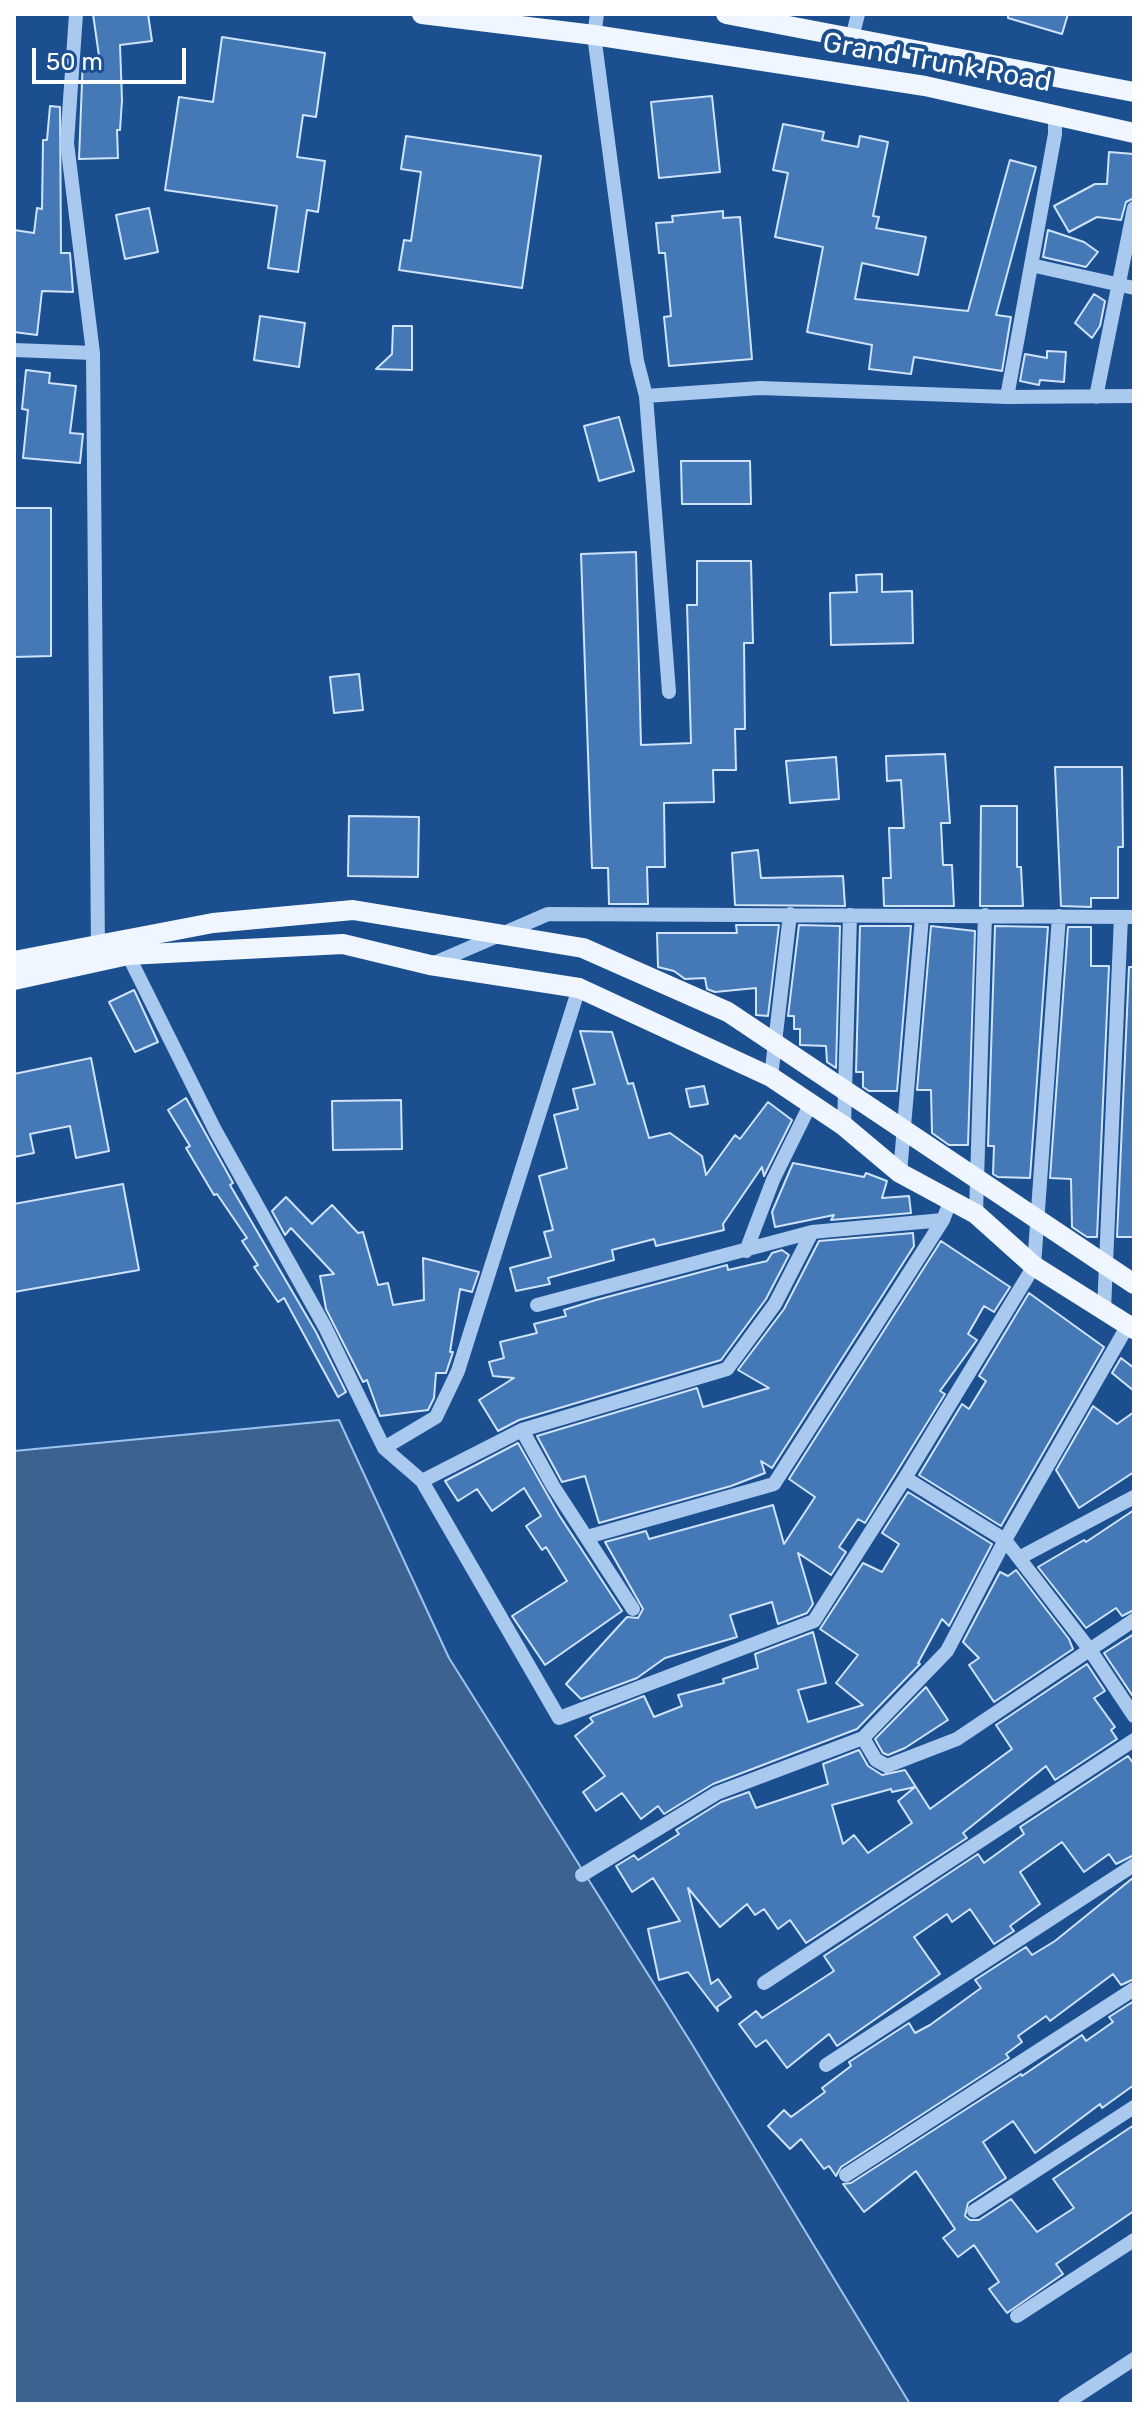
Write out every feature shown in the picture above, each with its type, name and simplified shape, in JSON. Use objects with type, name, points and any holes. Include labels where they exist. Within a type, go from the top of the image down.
[{"type":"main road","name":"Grand Trunk Road","points":[[422,14],[594,35],[925,86],[1134,133]]},
{"type":"main road","points":[[726,14],[757,17],[1134,92]]},
{"type":"main road","points":[[14,980],[98,953],[213,923],[353,910],[583,948],[728,1012],[1134,1284]]},
{"type":"main road","points":[[14,961],[98,953],[128,955],[343,944],[430,965],[579,988],[771,1077],[844,1126],[946,1211],[976,1214],[1034,1266],[1131,1327]]},
{"type":"street","points":[[76,14],[67,143],[93,353],[98,953]]},
{"type":"street","points":[[597,14],[594,35],[637,361],[646,396],[669,692]]},
{"type":"street","points":[[852,38],[858,14]]},
{"type":"street","points":[[1007,397],[1055,134],[1055,113]]},
{"type":"street","points":[[1096,397],[1127,287],[1134,208]]},
{"type":"street","points":[[1031,265],[1127,287]]},
{"type":"street","points":[[14,350],[93,353]]},
{"type":"street","points":[[646,396],[760,388],[1007,397],[1134,396]]},
{"type":"street","points":[[430,965],[548,914],[1128,917],[1104,1310]]},
{"type":"street","points":[[771,1077],[790,914]]},
{"type":"street","points":[[844,1126],[850,915]]},
{"type":"street","points":[[976,1214],[985,915]]},
{"type":"street","points":[[128,955],[215,1130],[325,1327],[384,1448],[422,1481],[559,1718],[814,1621],[905,1478],[1034,1266],[1059,916]]},
{"type":"street","points":[[900,1173],[922,917]]},
{"type":"street","points":[[384,1448],[436,1417],[458,1371],[579,988]]},
{"type":"street","points":[[746,1251],[773,1180],[811,1103]]},
{"type":"street","points":[[537,1305],[812,1232],[946,1211]]},
{"type":"street","points":[[587,1537],[774,1484],[946,1211]]},
{"type":"street","points":[[422,1481],[522,1430],[727,1369],[775,1304],[812,1232]]},
{"type":"street","points":[[582,1875],[717,1793],[863,1738],[947,1651],[1005,1540],[1131,1327]]},
{"type":"street","points":[[522,1430],[633,1609]]},
{"type":"street","points":[[905,1478],[1005,1540],[1090,1650],[1134,1716]]},
{"type":"street","points":[[1019,1558],[1134,1497]]},
{"type":"street","points":[[863,1738],[876,1760],[887,1766],[957,1739],[1134,1620]]},
{"type":"street","points":[[764,1983],[1134,1740]]},
{"type":"street","points":[[826,2065],[1134,1865]]},
{"type":"street","points":[[846,2175],[1134,1989]]},
{"type":"street","points":[[974,2211],[1134,2107]]},
{"type":"street","points":[[1017,2316],[1134,2240]]},
{"type":"street","points":[[1065,2404],[1134,2359]]},
{"type":"water","points":[[339,1420],[449,1658],[690,2041],[910,2404],[14,2404],[14,1451]]},
{"type":"building","points":[[93,14],[148,14],[152,41],[120,45],[122,100],[120,130],[117,130],[118,158],[79,159],[83,57],[99,56]]},
{"type":"building","points":[[1008,14],[1068,14],[1062,34],[1008,18]]},
{"type":"building","points":[[222,37],[325,53],[316,117],[303,115],[297,157],[325,161],[318,212],[307,210],[298,272],[268,268],[277,206],[165,190],[179,97],[213,102]]},
{"type":"building","points":[[712,96],[720,172],[659,178],[651,102]]},
{"type":"building","points":[[50,106],[60,107],[61,253],[70,253],[73,292],[42,291],[37,335],[14,332],[14,230],[34,233],[37,208],[42,209],[43,140],[47,140]]},
{"type":"building","points":[[783,124],[824,132],[822,140],[858,147],[860,136],[888,142],[873,216],[879,217],[876,228],[926,237],[918,275],[862,263],[855,299],[968,311],[1010,160],[1036,167],[996,315],[1011,317],[1002,371],[914,357],[911,374],[869,369],[872,345],[807,332],[823,247],[775,237],[788,173],[773,170]]},
{"type":"building","points":[[406,136],[541,156],[522,288],[399,270],[404,240],[411,241],[421,172],[401,169]]},
{"type":"building","points":[[1109,152],[1134,154],[1134,198],[1126,202],[1121,220],[1097,217],[1069,232],[1054,206],[1095,184],[1107,184]]},
{"type":"building","points":[[149,208],[158,252],[125,259],[116,215]]},
{"type":"building","points":[[723,211],[723,218],[740,217],[752,359],[669,366],[664,317],[671,316],[665,253],[659,253],[656,223],[673,222],[672,216]]},
{"type":"building","points":[[1048,230],[1084,242],[1098,252],[1086,267],[1043,257]]},
{"type":"building","points":[[1094,294],[1105,301],[1100,326],[1092,338],[1075,323]]},
{"type":"building","points":[[260,316],[305,323],[299,367],[254,360]]},
{"type":"building","points":[[393,326],[412,326],[412,370],[376,369],[392,354]]},
{"type":"building","points":[[1047,351],[1066,352],[1064,382],[1040,380],[1039,385],[1020,381],[1025,354],[1047,358]]},
{"type":"building","points":[[26,370],[50,373],[49,383],[76,386],[70,433],[83,434],[80,463],[23,458],[28,410],[22,409]]},
{"type":"building","points":[[619,417],[634,471],[599,481],[584,426]]},
{"type":"building","points":[[681,461],[750,461],[751,504],[682,504]]},
{"type":"building","points":[[14,508],[51,508],[51,656],[14,657]]},
{"type":"building","points":[[636,552],[641,745],[691,743],[687,605],[697,605],[697,561],[751,561],[753,643],[744,643],[745,729],[735,729],[736,770],[713,770],[714,802],[664,803],[665,867],[647,867],[648,904],[609,904],[608,868],[592,868],[581,554]]},
{"type":"building","points":[[882,574],[882,592],[912,591],[913,643],[831,645],[830,593],[857,592],[856,575]]},
{"type":"building","points":[[359,674],[363,710],[334,713],[330,677]]},
{"type":"building","points":[[945,754],[950,823],[941,823],[943,865],[952,865],[954,906],[884,906],[883,878],[891,878],[889,828],[904,828],[901,780],[887,781],[886,756]]},
{"type":"building","points":[[836,757],[839,799],[790,803],[786,761]]},
{"type":"building","points":[[1055,767],[1122,767],[1123,847],[1118,847],[1118,898],[1091,898],[1091,907],[1061,906]]},
{"type":"building","points":[[981,806],[1017,806],[1017,867],[1021,867],[1023,906],[980,906]]},
{"type":"building","points":[[349,816],[419,817],[418,877],[348,876]]},
{"type":"building","points":[[758,850],[761,878],[843,876],[845,906],[735,905],[732,853]]},
{"type":"building","points":[[736,925],[779,925],[768,1016],[756,1015],[756,988],[715,992],[707,989],[705,978],[685,979],[674,971],[658,967],[657,933],[737,933]]},
{"type":"building","points":[[799,925],[840,926],[836,1068],[827,1062],[826,1046],[800,1045],[800,1029],[794,1029],[794,1016],[788,1016]]},
{"type":"building","points":[[860,926],[911,926],[897,1091],[869,1091],[863,1087],[863,1072],[856,1072]]},
{"type":"building","points":[[931,926],[975,931],[968,1145],[949,1145],[932,1133],[931,1090],[917,1090]]},
{"type":"building","points":[[995,926],[1048,927],[1030,1178],[998,1177],[993,1174],[994,1146],[988,1146]]},
{"type":"building","points":[[1068,927],[1091,927],[1091,966],[1109,966],[1097,1237],[1087,1237],[1072,1227],[1071,1179],[1050,1178]]},
{"type":"building","points":[[1129,967],[1134,967],[1134,1237],[1117,1237]]},
{"type":"building","points":[[134,990],[158,1042],[135,1052],[109,1002]]},
{"type":"building","points":[[580,1031],[612,1032],[628,1084],[633,1083],[649,1138],[670,1133],[702,1156],[706,1175],[735,1135],[740,1139],[768,1102],[792,1120],[764,1176],[762,1167],[723,1224],[724,1230],[656,1246],[654,1239],[612,1250],[614,1260],[548,1278],[550,1284],[516,1291],[510,1268],[551,1257],[544,1232],[553,1230],[539,1176],[567,1168],[554,1115],[578,1109],[573,1089],[595,1084]]},
{"type":"building","points":[[91,1058],[109,1151],[76,1158],[70,1126],[30,1134],[34,1153],[14,1157],[14,1074]]},
{"type":"building","points":[[704,1086],[708,1104],[690,1107],[686,1089]]},
{"type":"building","points":[[186,1098],[233,1183],[230,1185],[316,1332],[346,1392],[338,1397],[284,1298],[278,1302],[254,1267],[258,1265],[242,1241],[247,1238],[217,1194],[214,1195],[186,1148],[190,1146],[168,1110]]},
{"type":"building","points":[[401,1100],[402,1149],[333,1150],[332,1101]]},
{"type":"building","points":[[793,1163],[864,1177],[866,1173],[887,1181],[882,1198],[909,1196],[911,1213],[831,1220],[834,1215],[775,1227],[772,1212]]},
{"type":"building","points":[[123,1184],[139,1270],[14,1292],[14,1204]]},
{"type":"building","points":[[286,1197],[312,1224],[332,1205],[358,1233],[363,1232],[378,1285],[388,1283],[393,1305],[424,1300],[423,1258],[479,1272],[472,1292],[460,1289],[450,1352],[453,1352],[446,1373],[436,1373],[434,1398],[428,1410],[380,1416],[367,1380],[363,1382],[326,1309],[320,1276],[334,1274],[291,1228],[285,1235],[272,1211]]},
{"type":"building","points":[[913,1233],[914,1246],[772,1468],[761,1461],[765,1473],[731,1486],[599,1523],[585,1476],[562,1482],[537,1436],[697,1388],[703,1407],[769,1388],[738,1370],[784,1309],[819,1241]]},
{"type":"building","points":[[941,1241],[1010,1287],[994,1312],[984,1306],[968,1334],[977,1340],[940,1391],[945,1394],[865,1523],[858,1519],[839,1547],[846,1552],[831,1575],[798,1553],[813,1604],[807,1613],[778,1624],[772,1602],[730,1615],[737,1637],[665,1658],[637,1678],[581,1699],[566,1684],[627,1617],[638,1618],[643,1609],[605,1542],[646,1531],[649,1539],[773,1505],[784,1544],[815,1497],[789,1479]]},
{"type":"building","points":[[782,1250],[789,1255],[766,1299],[721,1360],[519,1420],[498,1431],[479,1400],[514,1378],[493,1376],[489,1362],[504,1358],[500,1342],[537,1333],[534,1324],[566,1316],[564,1310],[596,1300],[727,1265],[728,1270],[767,1261],[772,1253]]},
{"type":"building","points":[[1029,1293],[1104,1347],[1001,1526],[919,1475],[962,1404],[969,1409],[986,1381],[979,1376]]},
{"type":"building","points":[[1121,1358],[1134,1368],[1134,1391],[1112,1373]]},
{"type":"building","points":[[1093,1406],[1117,1424],[1134,1412],[1134,1472],[1079,1508],[1056,1470]]},
{"type":"building","points":[[518,1443],[559,1515],[622,1611],[545,1665],[512,1616],[567,1581],[546,1547],[542,1550],[526,1526],[541,1516],[524,1488],[492,1511],[477,1489],[458,1501],[445,1481]]},
{"type":"building","points":[[908,1492],[992,1544],[949,1626],[942,1619],[920,1664],[857,1729],[713,1784],[664,1814],[658,1806],[641,1819],[622,1793],[596,1811],[583,1792],[605,1776],[575,1736],[593,1722],[590,1718],[593,1716],[644,1696],[654,1717],[682,1706],[678,1695],[724,1683],[723,1679],[758,1668],[755,1654],[813,1632],[826,1683],[798,1690],[808,1722],[863,1705],[836,1683],[858,1655],[820,1629],[863,1563],[882,1572],[899,1544],[882,1533]]},
{"type":"building","points":[[1134,1510],[1134,1610],[1122,1616],[1116,1608],[1086,1628],[1038,1567],[1084,1540],[1086,1542]]},
{"type":"building","points":[[1016,1570],[1069,1639],[1073,1649],[994,1702],[969,1665],[979,1658],[963,1642],[1000,1572],[1008,1576]]},
{"type":"building","points":[[1134,1634],[1134,1698],[1104,1653]]},
{"type":"building","points":[[1087,1664],[1105,1691],[1094,1698],[1115,1727],[1111,1730],[1117,1739],[1055,1780],[1046,1766],[963,1833],[967,1838],[806,1943],[790,1920],[778,1929],[764,1909],[755,1915],[747,1904],[720,1927],[688,1888],[711,1984],[718,1979],[731,1997],[717,2007],[718,2011],[688,1972],[659,1980],[648,1929],[680,1921],[653,1878],[632,1892],[616,1866],[634,1855],[638,1860],[679,1834],[676,1830],[721,1802],[749,1792],[756,1808],[828,1784],[823,1764],[859,1750],[868,1766],[882,1775],[905,1770],[930,1809],[1012,1749],[996,1725]],"holes":[[[915,1787],[898,1801],[912,1823],[868,1853],[854,1835],[843,1844],[832,1805],[891,1789],[892,1792]]]},
{"type":"building","points":[[926,1687],[948,1720],[905,1748],[888,1755],[883,1753],[875,1739]]},
{"type":"building","points":[[1128,1756],[1134,1764],[1134,1855],[1116,1864],[1109,1854],[1084,1872],[1062,1842],[1020,1872],[1040,1904],[1010,1926],[1014,1931],[994,1944],[970,1909],[952,1922],[947,1914],[914,1937],[940,1974],[837,2046],[829,2034],[787,2068],[766,2040],[756,2047],[739,2024],[756,2011],[762,2018],[834,1971],[824,1956],[978,1854],[984,1863],[1024,1834],[1020,1827]]},
{"type":"building","points":[[1134,1877],[1134,1979],[1121,1985],[1113,1974],[1050,2021],[1046,2016],[1018,2036],[1022,2042],[1006,2054],[1009,2058],[841,2167],[836,2176],[829,2166],[824,2169],[801,2139],[790,2149],[768,2126],[784,2110],[791,2117],[825,2092],[822,2088],[851,2066],[849,2062],[909,2023],[915,2033],[930,2025],[981,1988],[975,1980],[1026,1947],[1032,1955],[1055,1941]]},
{"type":"building","points":[[1134,2001],[1134,2085],[1102,2108],[1100,2104],[1035,2153],[1013,2121],[983,2142],[1006,2178],[968,2203],[965,2216],[970,2220],[979,2220],[1011,2199],[1037,2232],[1074,2208],[1053,2179],[1134,2125],[1134,2211],[1056,2264],[1063,2274],[1007,2313],[989,2289],[999,2282],[974,2245],[958,2257],[943,2238],[955,2229],[916,2171],[864,2212],[843,2184],[851,2183],[1082,2035],[1086,2041],[1113,2022],[1109,2017]]}]
